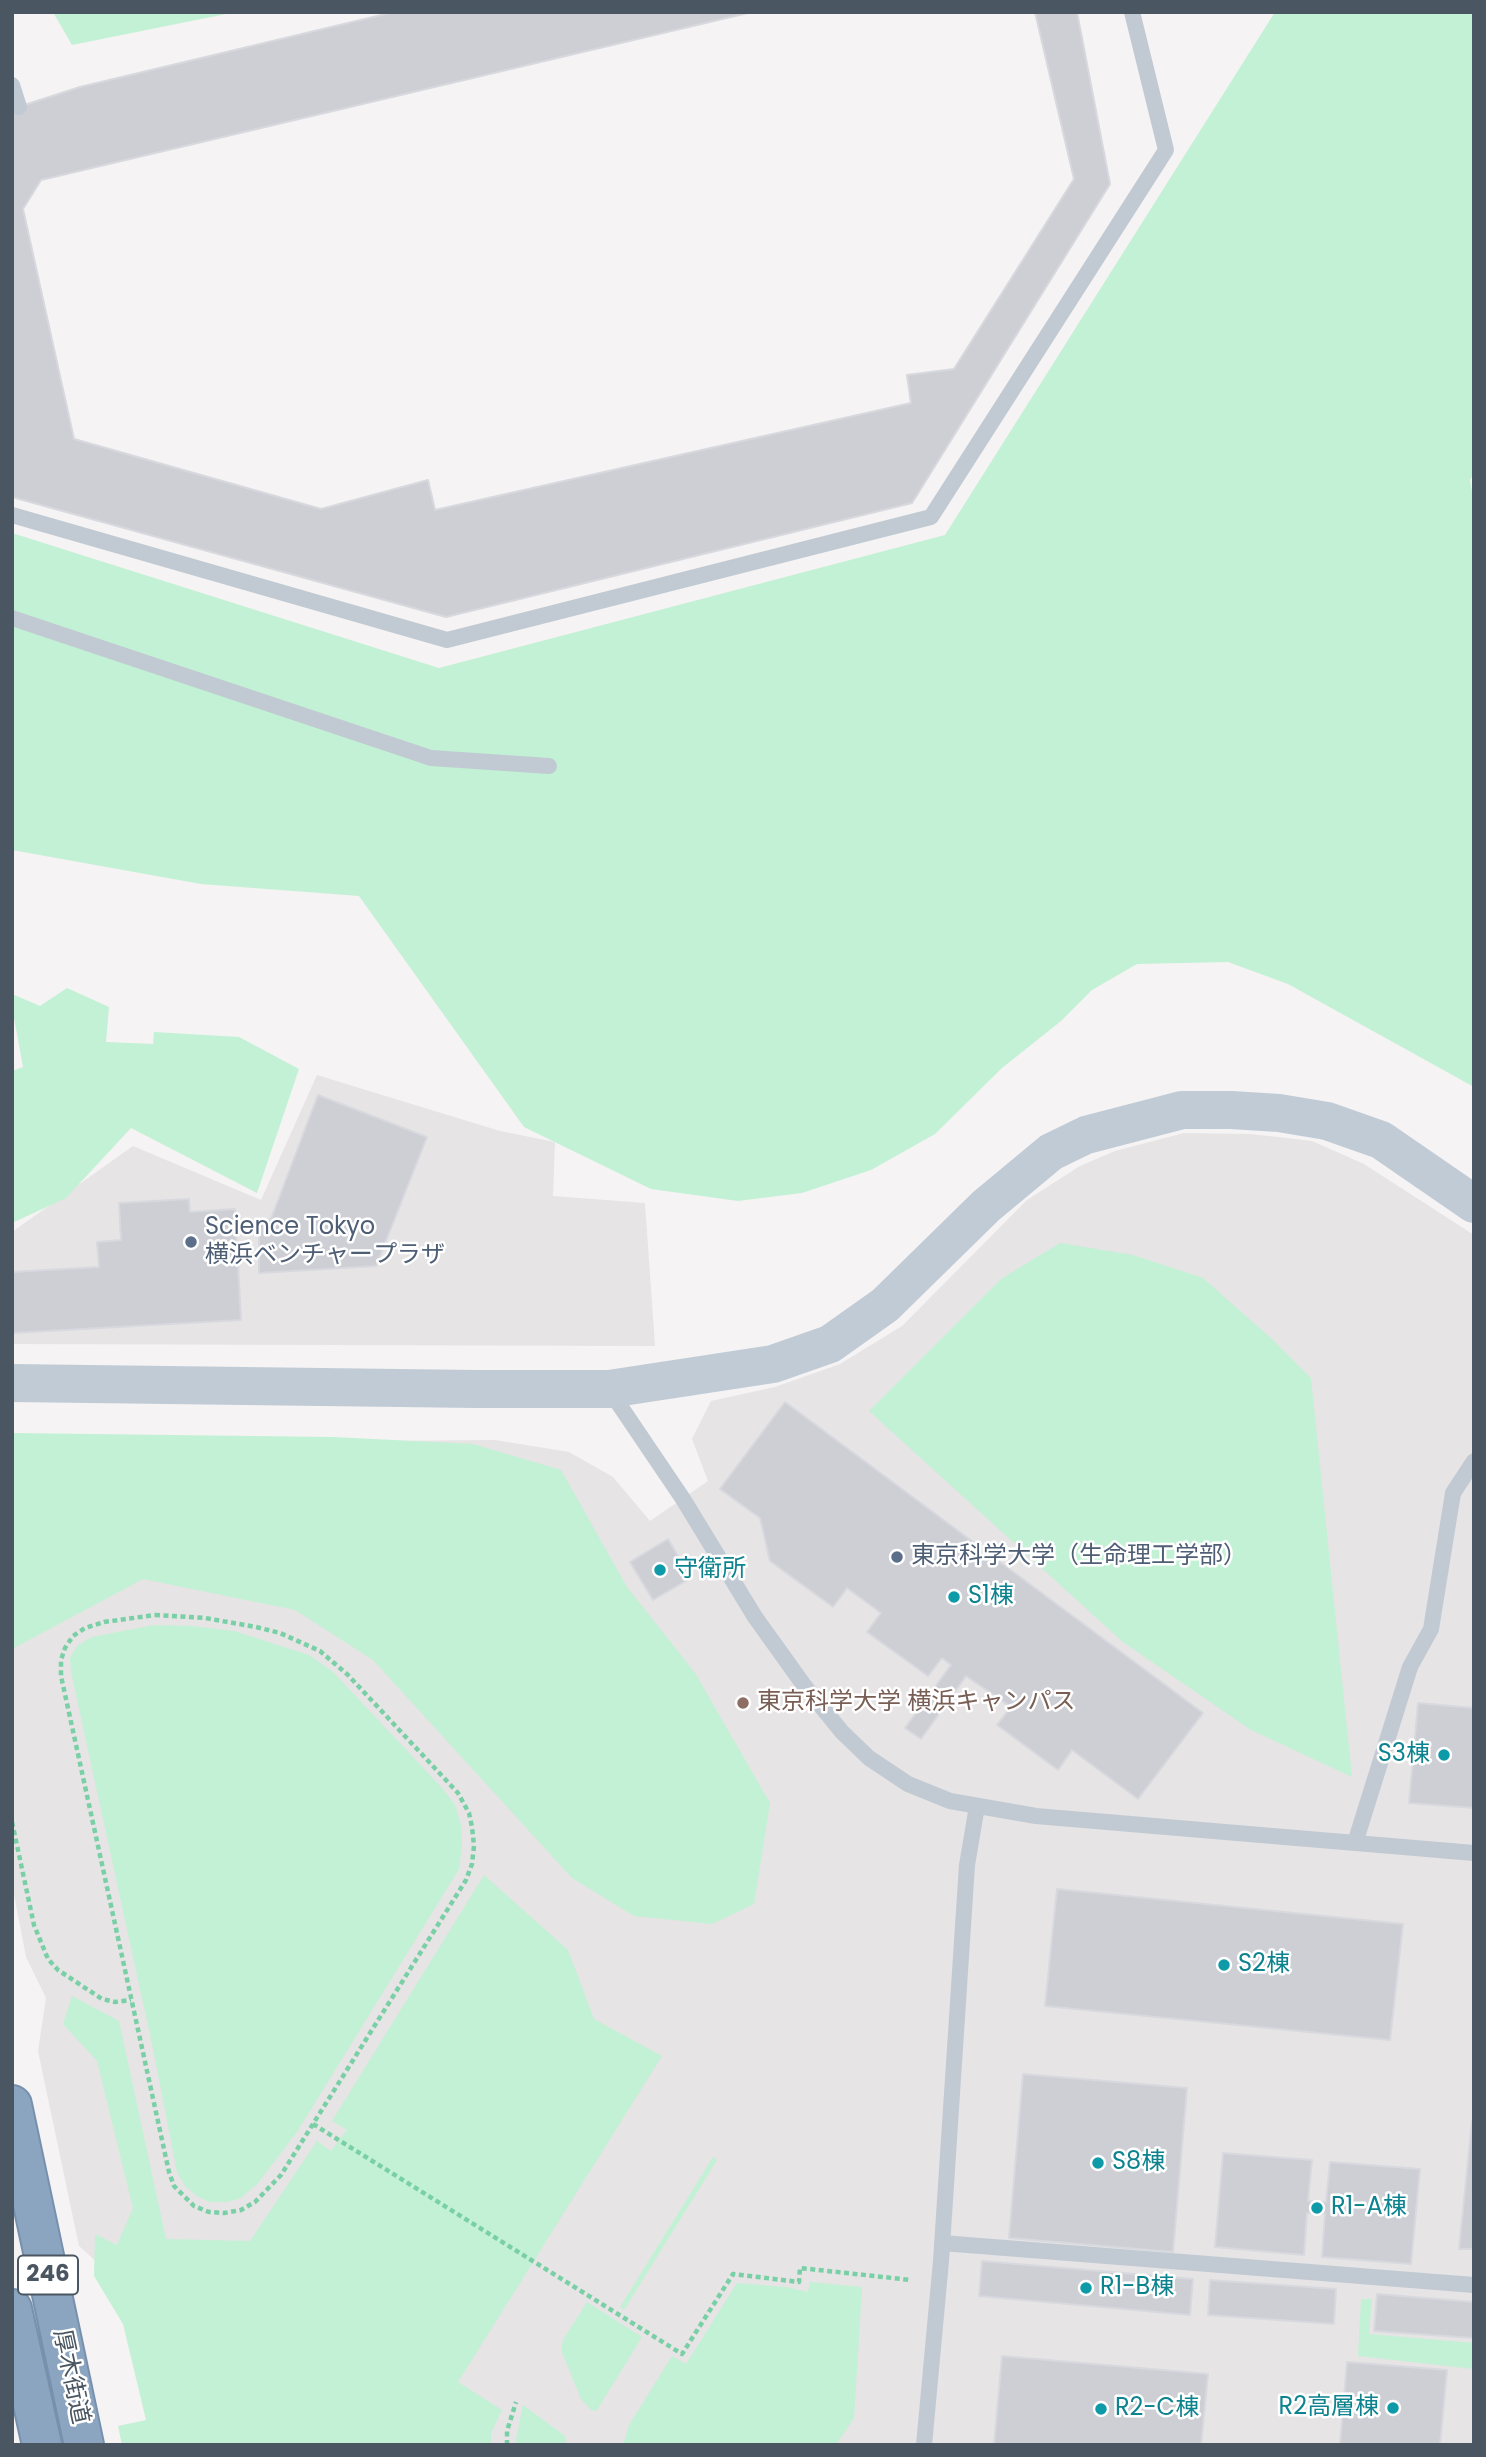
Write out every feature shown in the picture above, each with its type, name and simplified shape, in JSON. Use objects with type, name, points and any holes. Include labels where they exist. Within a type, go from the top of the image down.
[{"type":"highway","name":"厚木街道","points":[[12,2105],[84,2445]]},
{"type":"highway","name":"厚木街道","points":[[12,2309],[42,2445]]},
{"type":"street","points":[[12,1382],[609,1389],[773,1364],[830,1343],[885,1305],[986,1206],[1051,1152],[1086,1135],[1182,1110],[1279,1113],[1327,1121],[1381,1140],[1474,1204]]},
{"type":"lane","points":[[12,514],[447,640],[931,517],[1166,150],[1132,12]]},
{"type":"lane","points":[[12,85],[19,107]]},
{"type":"lane","points":[[12,618],[431,758],[550,766]]},
{"type":"lane","points":[[609,1389],[683,1499],[755,1617],[803,1684],[842,1731],[869,1758],[908,1784],[950,1801],[1036,1816],[1474,1853]]},
{"type":"lane","points":[[1354,1843],[1410,1667],[1431,1629],[1453,1493],[1474,1461]]},
{"type":"lane","points":[[924,2445],[942,2243],[967,1865],[977,1805]]},
{"type":"lane","points":[[942,2243],[1474,2285]]},
{"type":"path","points":[[155,1615],[233,1622],[280,1633],[320,1651],[348,1675],[458,1793],[469,1813],[474,1846],[472,1864],[466,1880],[281,2175],[255,2202],[241,2210],[224,2213],[194,2206],[174,2186],[131,2000],[61,1676],[61,1660],[65,1648],[73,1636],[85,1628],[104,1622],[155,1615]]},
{"type":"path","points":[[12,1822],[34,1926],[48,1959],[58,1970],[102,1999],[115,2003],[131,2000]]},
{"type":"path","points":[[313,2124],[682,2354],[733,2274],[799,2281],[800,2268],[939,2283]]},
{"type":"path","points":[[507,2445],[507,2431],[516,2402]]},
{"type":"shaded area","points":[[317,1075],[500,1131],[555,1142],[553,1196],[645,1203],[655,1346],[12,1344],[12,1232],[133,1146],[261,1200]]},
{"type":"shaded area","name":"東京科学大学 横浜キャンパス","points":[[1184,1133],[1251,1134],[1312,1141],[1364,1164],[1474,1235],[1474,2445],[401,2445],[132,2294],[79,2246],[38,2051],[46,1998],[26,1957],[12,1884],[12,1444],[495,1440],[569,1452],[613,1477],[650,1521],[708,1481],[692,1439],[711,1401],[775,1387],[840,1364],[902,1326],[1027,1200],[1080,1166],[1115,1151]]},
{"type":"green space","points":[[53,12],[236,12],[72,45]]},
{"type":"green space","points":[[1275,12],[1474,12],[1474,473],[1470,480],[1474,504],[1474,1087],[1288,984],[1228,962],[1137,964],[1092,990],[1061,1021],[1002,1068],[935,1134],[871,1170],[802,1193],[738,1201],[651,1189],[524,1127],[359,896],[201,884],[12,850],[12,533],[439,668],[945,535]]},
{"type":"green space","points":[[67,988],[109,1007],[106,1042],[153,1044],[154,1032],[239,1037],[299,1069],[257,1193],[131,1128],[66,1198],[12,1223],[12,1071],[23,1067],[12,994],[40,1006]]},
{"type":"green space","points":[[1060,1243],[1133,1255],[1203,1278],[1311,1378],[1352,1777],[1251,1730],[1123,1642],[869,1411],[1001,1279]]},
{"type":"green space","points":[[12,1433],[333,1437],[473,1444],[561,1470],[627,1587],[695,1673],[770,1803],[754,1904],[712,1924],[634,1916],[572,1878],[373,1660],[295,1610],[143,1579],[12,1649]]},
{"type":"green space","points":[[154,1625],[234,1631],[309,1655],[333,1672],[442,1788],[455,1805],[461,1825],[459,1869],[297,2132],[258,2183],[241,2198],[227,2202],[209,2202],[197,2196],[185,2186],[177,2172],[71,1672],[70,1658],[77,1646],[92,1637]]},
{"type":"green space","points":[[484,1875],[568,1950],[594,2019],[662,2056],[458,2382],[502,2410],[491,2433],[491,2445],[122,2445],[118,2426],[146,2420],[123,2324],[94,2276],[95,2234],[117,2245],[133,2208],[97,2061],[63,2024],[72,1996],[119,2021],[166,2239],[250,2241],[317,2141],[331,2151],[347,2130],[332,2121]]},
{"type":"green space","points":[[713,2157],[717,2160],[624,2310],[620,2307]]},
{"type":"green space","points":[[810,2282],[862,2287],[854,2418],[836,2445],[623,2445],[629,2425],[672,2356],[686,2364],[737,2283],[786,2287],[808,2292]]},
{"type":"green space","points":[[1361,2299],[1372,2299],[1369,2334],[1474,2343],[1474,2369],[1358,2356]]},
{"type":"green space","points":[[587,2302],[642,2337],[597,2410],[592,2411],[581,2399],[561,2350],[563,2340]]},
{"type":"green space","points":[[523,2405],[565,2436],[567,2445],[515,2445]]},
{"type":"building","points":[[394,12],[1077,12],[1110,184],[912,503],[446,617],[12,497],[12,109],[80,87]]},
{"type":"building","points":[[752,12],[1035,12],[1074,179],[954,369],[907,375],[911,403],[435,510],[428,480],[321,509],[74,439],[23,209],[41,180]]},
{"type":"building","points":[[318,1095],[427,1137],[376,1266],[259,1273],[259,1223],[271,1219]]},
{"type":"building","points":[[189,1199],[190,1212],[235,1209],[241,1320],[12,1333],[12,1272],[99,1267],[97,1242],[121,1240],[119,1203]]},
{"type":"building","name":"S1棟","points":[[785,1402],[1203,1713],[1138,1799],[1072,1750],[1058,1770],[997,1725],[1011,1707],[966,1676],[921,1739],[905,1728],[951,1665],[942,1658],[928,1676],[867,1632],[881,1613],[847,1588],[833,1607],[770,1561],[760,1518],[720,1489]]},
{"type":"building","name":"守衛所","points":[[668,1539],[691,1578],[653,1600],[630,1562]]},
{"type":"building","name":"S3棟","points":[[1418,1703],[1474,1708],[1474,1808],[1409,1803]]},
{"type":"building","name":"S2棟","points":[[1057,1889],[1403,1924],[1390,2040],[1045,2006]]},
{"type":"building","name":"S8棟","points":[[1023,2074],[1187,2088],[1173,2252],[1009,2238]]},
{"type":"building","points":[[1472,2121],[1474,2249],[1459,2249]]},
{"type":"building","name":"R1-A棟","points":[[1223,2153],[1312,2160],[1308,2201],[1326,2202],[1330,2162],[1420,2169],[1411,2264],[1322,2257],[1325,2214],[1307,2213],[1304,2255],[1215,2247]]},
{"type":"building","name":"R1-B棟","points":[[982,2261],[1193,2279],[1190,2315],[979,2296]]},
{"type":"building","points":[[1210,2280],[1336,2289],[1334,2324],[1208,2315]]},
{"type":"building","points":[[1377,2294],[1474,2302],[1474,2338],[1374,2331]]},
{"type":"building","name":"R2-C棟","points":[[1002,2356],[1208,2374],[1201,2445],[994,2445]]},
{"type":"building","name":"R2高層棟","points":[[1347,2362],[1447,2370],[1440,2445],[1340,2445]]},
{"type":"place","name":"Science Tokyo 横浜ベンチャープラザ","points":[[191,1242]]},
{"type":"place","name":"東京科学大学（生命理工学部）","points":[[897,1557]]},
{"type":"place","name":"守衛所","points":[[660,1570]]},
{"type":"place","name":"S1棟","points":[[954,1597]]},
{"type":"place","name":"東京科学大学 横浜キャンパス","points":[[743,1703]]},
{"type":"place","name":"S3棟","points":[[1444,1755]]},
{"type":"place","name":"S2棟","points":[[1224,1965]]},
{"type":"place","name":"S8棟","points":[[1098,2163]]},
{"type":"place","name":"R1-A棟","points":[[1317,2208]]},
{"type":"place","name":"R1-B棟","points":[[1086,2288]]},
{"type":"place","name":"R2高層棟","points":[[1393,2408]]},
{"type":"place","name":"R2-C棟","points":[[1101,2409]]}]
